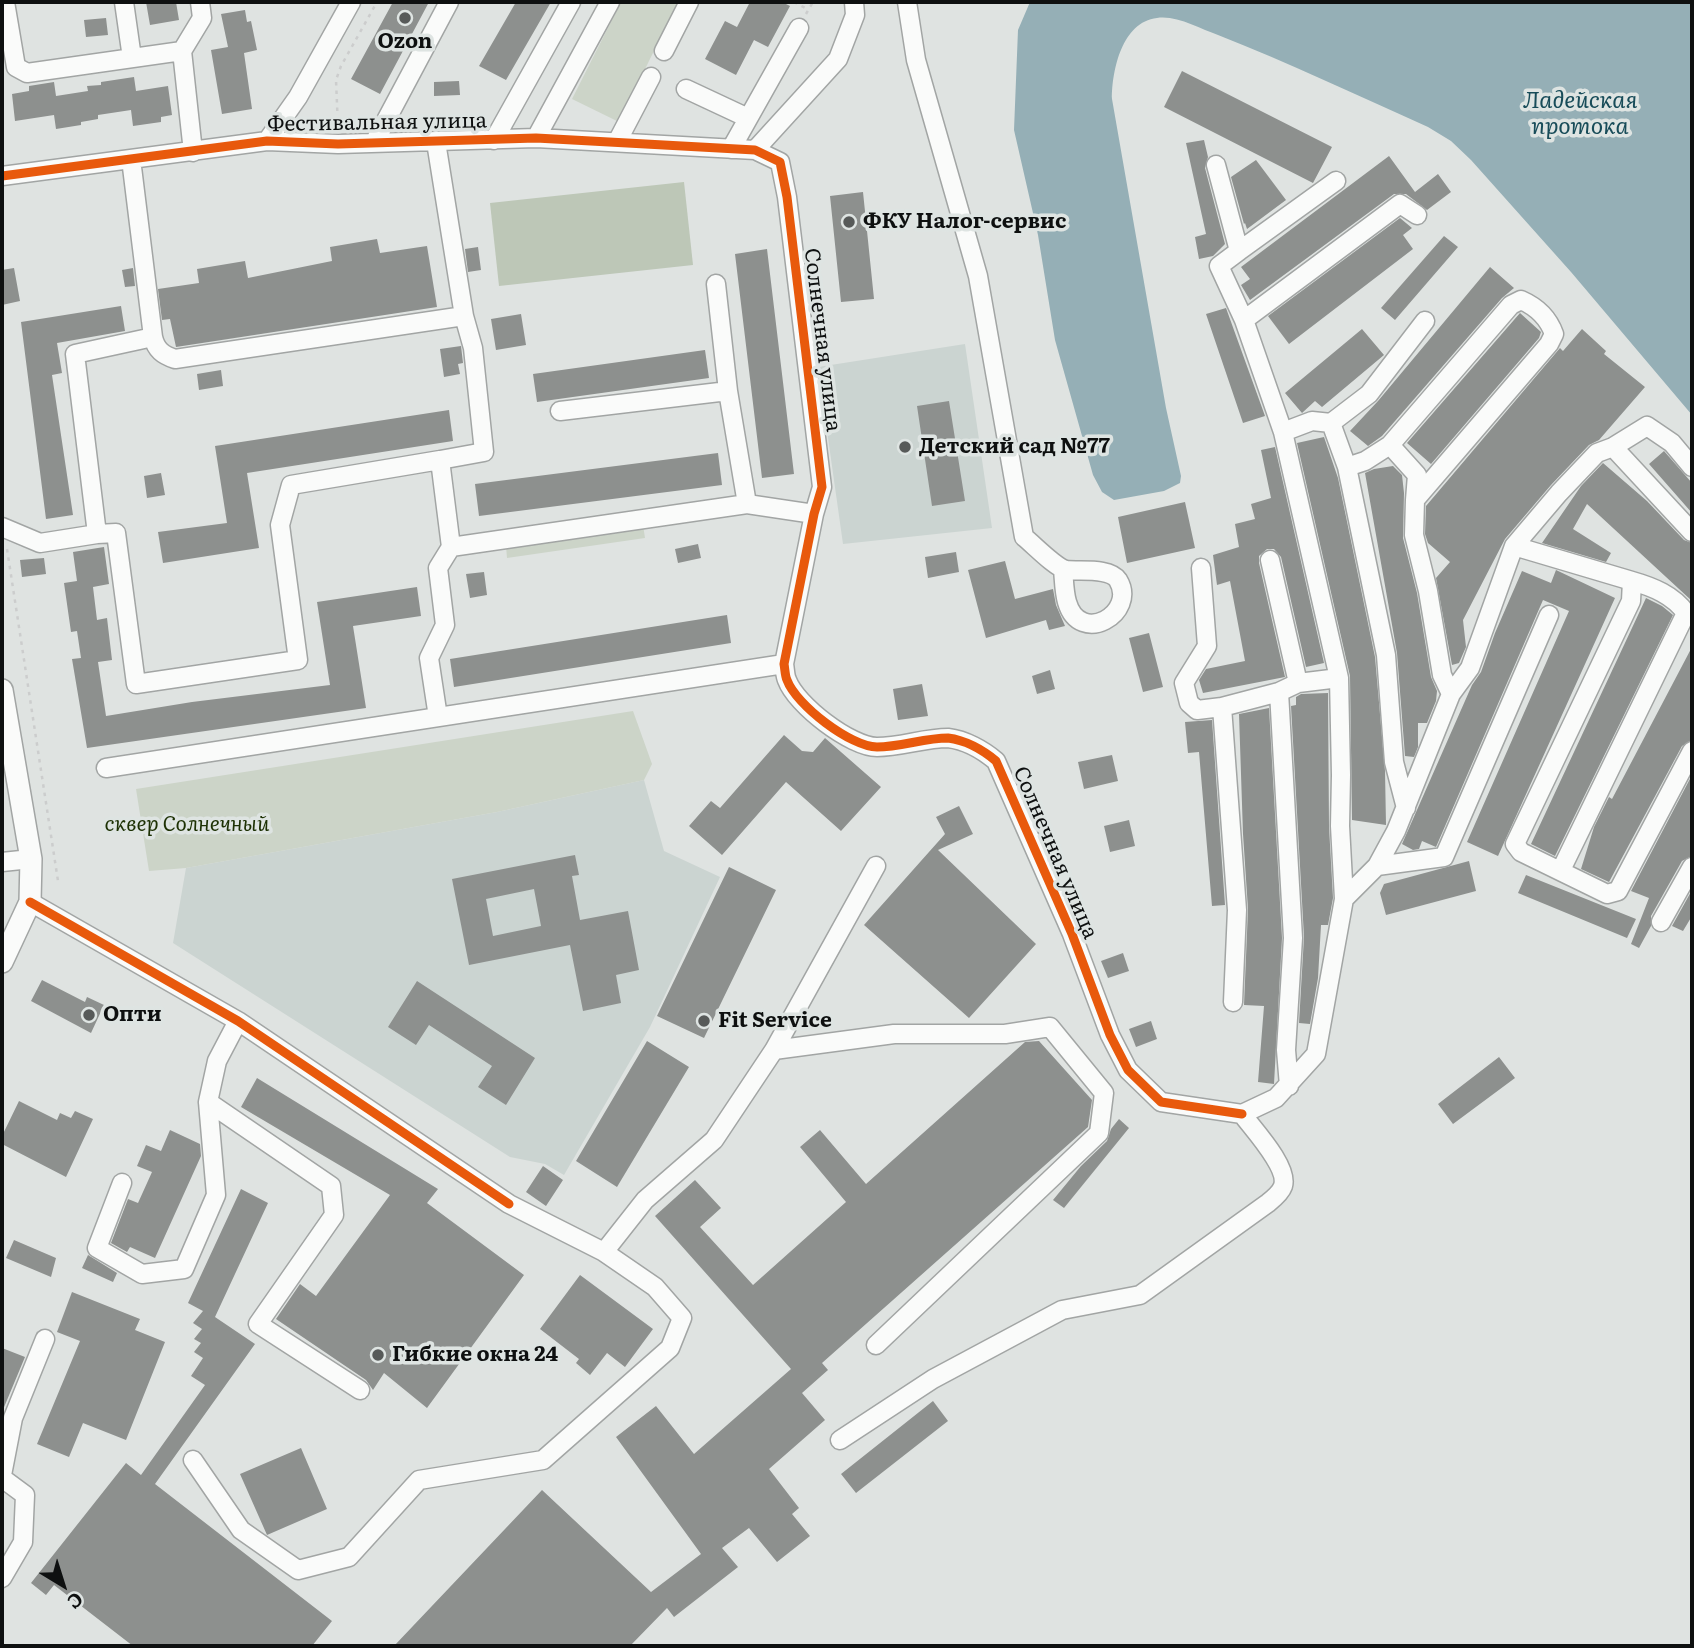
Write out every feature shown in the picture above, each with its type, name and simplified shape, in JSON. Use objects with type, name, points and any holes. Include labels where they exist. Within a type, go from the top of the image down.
[{"type":"main road","points":[[2,690],[31,859],[30,902],[2,962]]},
{"type":"street","points":[[5,2],[16,67],[27,73],[182,51]]},
{"type":"street","points":[[124,2],[132,58]]},
{"type":"street","points":[[193,152],[182,51],[202,18],[200,2]]},
{"type":"street","points":[[267,141],[298,97],[351,2]]},
{"type":"street","points":[[374,143],[449,2]]},
{"type":"street","points":[[494,140],[570,2]]},
{"type":"street","points":[[536,138],[610,2]]},
{"type":"street","points":[[664,51],[689,2]]},
{"type":"street","points":[[755,150],[838,59],[855,15],[854,2]]},
{"type":"street","points":[[907,2],[916,60],[978,276],[1024,537],[1063,569]]},
{"type":"street","points":[[731,149],[799,28]]},
{"type":"street","points":[[617,142],[650,77]]},
{"type":"street","points":[[686,89],[748,118]]},
{"type":"street","name":"Фестивальная улица","points":[[2,176],[267,141],[374,143],[536,138],[755,150]]},
{"type":"street","points":[[3,527],[40,543],[116,533],[136,684],[298,660],[280,525],[291,485],[484,452],[473,348],[464,316],[436,142]]},
{"type":"street","name":"Солнечная улица","points":[[755,150],[780,162],[787,198],[822,486],[784,664],[786,680],[802,703],[862,746],[888,747],[948,737],[988,754],[996,761],[1072,934],[1110,1035],[1128,1070],[1161,1102],[1242,1114]]},
{"type":"street","points":[[131,159],[153,337],[156,348],[166,356],[175,359],[464,316]]},
{"type":"street","points":[[1216,165],[1239,251]]},
{"type":"street","points":[[840,1440],[933,1380],[1062,1310],[1140,1295],[1268,1203],[1283,1187],[1283,1175],[1270,1151],[1242,1114],[1276,1098],[1316,1054],[1343,898],[1339,678],[1283,432],[1244,320],[1219,266],[1336,181]]},
{"type":"street","points":[[1244,320],[1400,204],[1417,215]]},
{"type":"street","points":[[716,284],[727,391],[747,504]]},
{"type":"street","points":[[1347,467],[1365,461],[1390,445],[1511,305],[1521,300],[1534,306],[1550,323],[1553,334],[1549,344],[1415,500]]},
{"type":"street","points":[[1283,432],[1312,421],[1331,423],[1369,394],[1425,320]]},
{"type":"street","points":[[97,534],[75,354],[153,337]]},
{"type":"street","points":[[560,411],[727,391]]},
{"type":"street","points":[[1331,423],[1347,467],[1387,655],[1394,762],[1406,808]]},
{"type":"street","points":[[1343,898],[1377,866],[1406,808],[1451,694],[1470,668],[1514,546],[1597,453],[1613,447],[1647,426],[1672,443],[1692,467]]},
{"type":"street","points":[[1390,445],[1417,475],[1414,535],[1428,591],[1442,675],[1451,694]]},
{"type":"street","points":[[1613,447],[1692,532]]},
{"type":"street","points":[[438,717],[429,658],[445,625],[438,568],[451,547],[440,460]]},
{"type":"street","points":[[451,547],[747,504],[814,514]]},
{"type":"street","points":[[1514,546],[1649,586],[1677,601],[1686,613],[1561,870]]},
{"type":"street","points":[[1270,560],[1298,683]]},
{"type":"street","points":[[1201,568],[1207,646],[1184,682],[1189,703],[1197,710],[1222,707],[1279,692],[1298,683],[1339,678]]},
{"type":"street","points":[[1632,582],[1631,601],[1516,844],[1521,852],[1607,894],[1618,891],[1692,751]]},
{"type":"street","points":[[1377,866],[1444,857],[1549,615]]},
{"type":"street","points":[[106,768],[784,664]]},
{"type":"street","points":[[1279,692],[1293,938],[1286,1050],[1289,1086]]},
{"type":"street","points":[[1222,707],[1237,910],[1233,1002]]},
{"type":"street","points":[[2,862],[31,859]]},
{"type":"street","points":[[604,1252],[645,1200],[714,1140],[774,1051],[876,866]]},
{"type":"street","points":[[1661,922],[1692,867]]},
{"type":"street","points":[[30,902],[238,1021],[509,1204],[604,1252],[655,1287],[682,1318],[670,1349],[543,1460],[419,1480],[349,1557],[298,1570],[241,1530],[193,1461]]},
{"type":"street","points":[[122,1183],[96,1248],[142,1274],[184,1269],[216,1195],[208,1102],[217,1061],[238,1021]]},
{"type":"street","points":[[774,1051],[894,1034],[1005,1034],[1050,1027],[1104,1093],[1099,1133],[876,1345]]},
{"type":"street","points":[[208,1102],[331,1186],[334,1215],[258,1324],[360,1390]]},
{"type":"street","points":[[2,1578],[23,1542],[25,1495],[2,1476],[13,1418],[45,1339]]},
{"type":"path","points":[[338,134],[336,80],[377,2]]},
{"type":"path","points":[[794,2],[809,10]]},
{"type":"path","points":[[3,527],[58,881]]},
{"type":"shaded area","name":"Детский сад №77","points":[[965,344],[992,528],[843,544],[818,367]]},
{"type":"shaded area","points":[[644,780],[664,851],[720,877],[650,1027],[564,1175],[545,1164],[510,1157],[173,943],[186,868],[497,812]]},
{"type":"green space","points":[[621,2],[678,2],[619,122],[572,99]]},
{"type":"green space","points":[[684,182],[693,265],[499,286],[490,203]]},
{"type":"green space","points":[[643,525],[645,538],[507,558],[506,546]]},
{"type":"green space","name":"сквер Солнечный","points":[[633,711],[652,764],[644,780],[497,812],[186,868],[149,871],[136,789]]},
{"type":"water","name":"Ладейская протока","points":[[1030,2],[1692,2],[1692,415],[1571,272],[1451,141],[1428,127],[1245,46],[1180,20],[1157,18],[1145,21],[1127,38],[1117,62],[1112,99],[1166,408],[1181,476],[1180,483],[1164,491],[1114,500],[1102,492],[1093,475],[1055,340],[1038,235],[1014,130],[1018,30]]},
{"type":"building","points":[[146,2],[176,2],[179,20],[150,25]]},
{"type":"building","points":[[393,2],[429,2],[380,94],[351,79]]},
{"type":"building","points":[[516,2],[551,2],[506,80],[479,66]]},
{"type":"building","points":[[750,2],[782,2],[790,6],[768,47],[754,40],[736,75],[705,59],[725,21],[737,27]]},
{"type":"building","points":[[245,10],[247,22],[251,21],[257,50],[244,53],[252,109],[222,114],[211,50],[228,47],[221,14]]},
{"type":"building","points":[[106,18],[108,35],[86,37],[84,20]]},
{"type":"building","points":[[1182,71],[1332,147],[1313,183],[1164,107]]},
{"type":"building","points":[[134,77],[136,91],[168,86],[172,115],[161,117],[161,122],[133,126],[131,110],[98,115],[98,119],[81,122],[81,125],[56,129],[54,115],[15,121],[12,94],[29,91],[29,86],[54,82],[56,96],[88,91],[87,86],[101,85],[101,82]]},
{"type":"building","points":[[459,81],[460,95],[434,96],[434,82]]},
{"type":"building","points":[[1204,140],[1208,157],[1205,168],[1225,244],[1213,256],[1199,259],[1195,237],[1206,234],[1186,143]]},
{"type":"building","points":[[1389,156],[1415,192],[1438,174],[1451,192],[1427,210],[1406,194],[1394,194],[1250,300],[1241,285],[1250,279],[1241,267]]},
{"type":"building","points":[[1256,160],[1286,200],[1247,229],[1231,177]]},
{"type":"building","name":"ФКУ Налог-сервис","points":[[863,192],[874,299],[841,302],[830,196]]},
{"type":"building","points":[[1400,218],[1412,228],[1403,235],[1413,249],[1289,344],[1268,316]]},
{"type":"building","points":[[1444,236],[1458,247],[1395,320],[1381,308]]},
{"type":"building","points":[[377,239],[380,253],[427,246],[437,307],[176,347],[170,319],[162,320],[158,289],[199,283],[197,269],[245,261],[248,278],[332,261],[330,247]]},
{"type":"building","points":[[478,247],[481,270],[468,272],[465,249]]},
{"type":"building","points":[[767,249],[794,474],[762,478],[735,254]]},
{"type":"building","points":[[1490,267],[1514,288],[1502,298],[1382,436],[1368,446],[1350,431]]},
{"type":"building","points":[[14,268],[20,301],[2,305],[2,270]]},
{"type":"building","points":[[133,268],[135,286],[125,287],[122,270]]},
{"type":"building","points":[[121,306],[125,331],[57,343],[62,373],[52,375],[73,515],[46,519],[21,322]]},
{"type":"building","points":[[1226,308],[1265,416],[1243,423],[1206,314]]},
{"type":"building","points":[[1520,313],[1541,332],[1539,338],[1431,464],[1407,443]]},
{"type":"building","points":[[521,314],[526,345],[496,350],[491,319]]},
{"type":"building","points":[[1362,329],[1384,355],[1322,407],[1315,401],[1302,413],[1285,393]]},
{"type":"building","points":[[1582,329],[1606,351],[1604,354],[1645,387],[1599,440],[1589,445],[1551,485],[1505,539],[1463,620],[1466,647],[1459,663],[1452,665],[1436,578],[1450,562],[1428,543],[1425,534],[1426,506],[1560,348],[1563,351]]},
{"type":"building","points":[[461,346],[463,363],[458,364],[460,374],[444,377],[440,349]]},
{"type":"building","points":[[705,350],[709,378],[537,402],[533,374]]},
{"type":"building","points":[[221,370],[223,386],[199,390],[197,374]]},
{"type":"building","points":[[949,401],[965,501],[932,506],[917,406]]},
{"type":"building","points":[[449,410],[453,441],[247,473],[259,548],[163,563],[158,532],[227,523],[215,446]]},
{"type":"building","points":[[1324,437],[1338,478],[1375,657],[1385,771],[1386,825],[1352,820],[1350,676],[1297,443]]},
{"type":"building","points":[[1275,447],[1324,663],[1306,667],[1281,557],[1274,549],[1267,549],[1259,556],[1259,563],[1285,677],[1203,693],[1199,680],[1206,669],[1245,661],[1230,581],[1217,585],[1213,555],[1239,547],[1235,524],[1255,519],[1251,504],[1271,498],[1261,450]]},
{"type":"building","points":[[1664,451],[1692,483],[1692,513],[1649,464]]},
{"type":"building","points":[[718,453],[722,485],[479,516],[475,484]]},
{"type":"building","points":[[1603,463],[1647,501],[1684,540],[1692,543],[1692,601],[1587,504],[1573,529],[1611,553],[1606,562],[1542,543],[1581,486]]},
{"type":"building","points":[[1393,466],[1402,475],[1403,538],[1417,593],[1431,677],[1437,691],[1427,723],[1418,723],[1418,747],[1414,757],[1405,756],[1397,653],[1365,473]]},
{"type":"building","points":[[161,473],[165,495],[147,498],[144,476]]},
{"type":"building","points":[[1185,502],[1195,548],[1127,563],[1118,517]]},
{"type":"building","points":[[698,544],[701,558],[678,563],[675,549]]},
{"type":"building","points":[[104,547],[109,584],[93,587],[97,620],[107,618],[112,660],[98,662],[106,716],[330,685],[317,602],[417,587],[421,616],[353,626],[366,708],[87,748],[72,659],[81,658],[77,631],[71,632],[64,583],[77,581],[73,552]]},
{"type":"building","points":[[956,552],[959,572],[928,578],[925,557]]},
{"type":"building","points":[[44,558],[46,574],[22,577],[20,560]]},
{"type":"building","points":[[1005,561],[1015,599],[1053,589],[1065,626],[1049,630],[1046,620],[986,638],[968,570]]},
{"type":"building","points":[[1556,570],[1615,598],[1498,856],[1467,842],[1569,611],[1543,600],[1436,847],[1422,841],[1419,849],[1413,850],[1402,844],[1472,685],[1481,672],[1522,571],[1551,583]]},
{"type":"building","points":[[484,572],[487,595],[470,598],[466,574]]},
{"type":"building","points":[[1646,598],[1673,615],[1555,856],[1531,844]]},
{"type":"building","points":[[727,615],[731,643],[454,687],[450,659]]},
{"type":"building","points":[[1149,633],[1163,687],[1143,692],[1129,638]]},
{"type":"building","points":[[1692,647],[1692,740],[1682,746],[1609,882],[1581,869],[1594,827],[1609,797],[1612,799]]},
{"type":"building","points":[[1050,670],[1055,689],[1037,694],[1032,676]]},
{"type":"building","points":[[922,684],[928,716],[898,720],[893,689]]},
{"type":"building","points":[[1328,693],[1329,827],[1333,898],[1328,925],[1321,925],[1318,978],[1310,1024],[1299,1023],[1304,937],[1291,706],[1296,705],[1296,697],[1301,694]]},
{"type":"building","points":[[1269,708],[1282,938],[1274,1084],[1258,1082],[1264,1006],[1244,1005],[1248,909],[1239,714]]},
{"type":"building","points":[[1212,720],[1225,905],[1212,906],[1199,752],[1188,753],[1185,722]]},
{"type":"building","points":[[784,735],[802,751],[813,752],[825,738],[881,787],[841,831],[786,782],[722,855],[689,826],[711,801],[720,808]]},
{"type":"building","points":[[1112,755],[1118,781],[1084,789],[1078,762]]},
{"type":"building","points":[[1692,775],[1692,856],[1682,861],[1651,916],[1651,926],[1639,948],[1631,944],[1649,898],[1631,891]]},
{"type":"building","points":[[959,806],[973,834],[938,850],[1036,944],[969,1018],[864,925],[945,834],[936,817]]},
{"type":"building","points":[[1129,820],[1135,846],[1110,852],[1104,826]]},
{"type":"building","points":[[575,855],[579,875],[572,876],[580,920],[628,911],[639,970],[616,975],[621,1003],[583,1011],[570,945],[469,965],[452,879]],"holes":[[[534,889],[541,926],[493,936],[486,899]]]},
{"type":"building","points":[[1469,861],[1476,891],[1386,915],[1380,893],[1384,884]]},
{"type":"building","points":[[729,867],[776,890],[704,1038],[657,1016]]},
{"type":"building","points":[[1526,875],[1636,919],[1627,938],[1518,893]]},
{"type":"building","points":[[1692,890],[1692,916],[1683,931],[1672,926]]},
{"type":"building","points":[[1123,953],[1129,971],[1108,978],[1101,961]]},
{"type":"building","points":[[42,980],[85,1002],[87,997],[104,1005],[91,1033],[31,1001]]},
{"type":"building","points":[[417,981],[535,1058],[506,1105],[478,1087],[492,1066],[429,1025],[416,1045],[388,1027]]},
{"type":"building","points":[[1151,1021],[1157,1039],[1136,1047],[1129,1029]]},
{"type":"building","points":[[647,1041],[689,1067],[617,1187],[576,1161]]},
{"type":"building","points":[[1039,1041],[1092,1100],[1088,1127],[822,1363],[828,1370],[802,1393],[825,1420],[769,1469],[799,1508],[792,1514],[810,1536],[777,1562],[749,1528],[722,1548],[738,1567],[674,1617],[667,1608],[630,1646],[394,1646],[542,1490],[651,1592],[701,1554],[616,1437],[656,1406],[694,1454],[791,1369],[655,1216],[695,1180],[721,1208],[700,1227],[753,1285],[846,1202],[800,1147],[820,1130],[866,1184],[1025,1042]]},
{"type":"building","points":[[1499,1057],[1515,1078],[1453,1124],[1438,1104]]},
{"type":"building","points":[[257,1078],[438,1189],[427,1203],[524,1275],[427,1408],[384,1373],[373,1390],[366,1380],[276,1319],[300,1284],[316,1296],[390,1195],[241,1107]]},
{"type":"building","points":[[19,1101],[57,1120],[60,1113],[71,1118],[75,1111],[93,1119],[66,1177],[2,1144],[2,1136]]},
{"type":"building","points":[[1119,1119],[1129,1128],[1064,1208],[1053,1200],[1081,1166],[1107,1141],[1111,1129]]},
{"type":"building","points":[[170,1130],[200,1144],[201,1156],[155,1258],[130,1247],[127,1252],[111,1243],[128,1199],[138,1203],[152,1172],[137,1166],[146,1145],[161,1151]]},
{"type":"building","points":[[543,1166],[563,1180],[546,1206],[526,1192]]},
{"type":"building","points":[[241,1189],[268,1203],[215,1317],[255,1344],[155,1484],[332,1621],[312,1646],[133,1646],[54,1585],[46,1595],[31,1583],[126,1463],[141,1475],[205,1385],[191,1376],[203,1358],[194,1352],[201,1343],[194,1339],[202,1329],[193,1323],[203,1311],[188,1303]]},
{"type":"building","points":[[14,1240],[56,1258],[51,1277],[6,1258]]},
{"type":"building","points":[[88,1255],[117,1273],[113,1282],[82,1268]]},
{"type":"building","points":[[580,1275],[653,1329],[625,1367],[607,1353],[590,1375],[576,1363],[579,1359],[540,1329]]},
{"type":"building","points":[[72,1292],[140,1319],[135,1330],[165,1342],[126,1440],[83,1423],[69,1457],[37,1444],[80,1341],[57,1332]]},
{"type":"building","points":[[2,1348],[25,1357],[2,1412]]},
{"type":"building","points":[[933,1401],[948,1421],[856,1493],[841,1474]]},
{"type":"building","points":[[301,1448],[327,1509],[267,1535],[240,1474]]},
{"type":"cycle path","points":[[2,176],[267,141],[338,144],[536,138],[755,150],[780,162],[787,197],[822,487],[814,514],[784,664],[787,680],[792,690],[813,712],[853,740],[866,745],[886,747],[948,738],[973,746],[996,761],[1072,934],[1110,1035],[1128,1070],[1161,1102],[1242,1114]]},
{"type":"cycle path","points":[[30,902],[238,1021],[509,1204]]},
{"type":"place","name":"Ozon","points":[[405,18]]},
{"type":"place","name":"ФКУ Налог-сервис","points":[[849,222]]},
{"type":"place","name":"Детский сад №77","points":[[905,447]]},
{"type":"place","name":"Опти","points":[[89,1015]]},
{"type":"place","name":"Fit Service","points":[[704,1021]]},
{"type":"place","name":"Гибкие окна 24","points":[[378,1355]]}]
